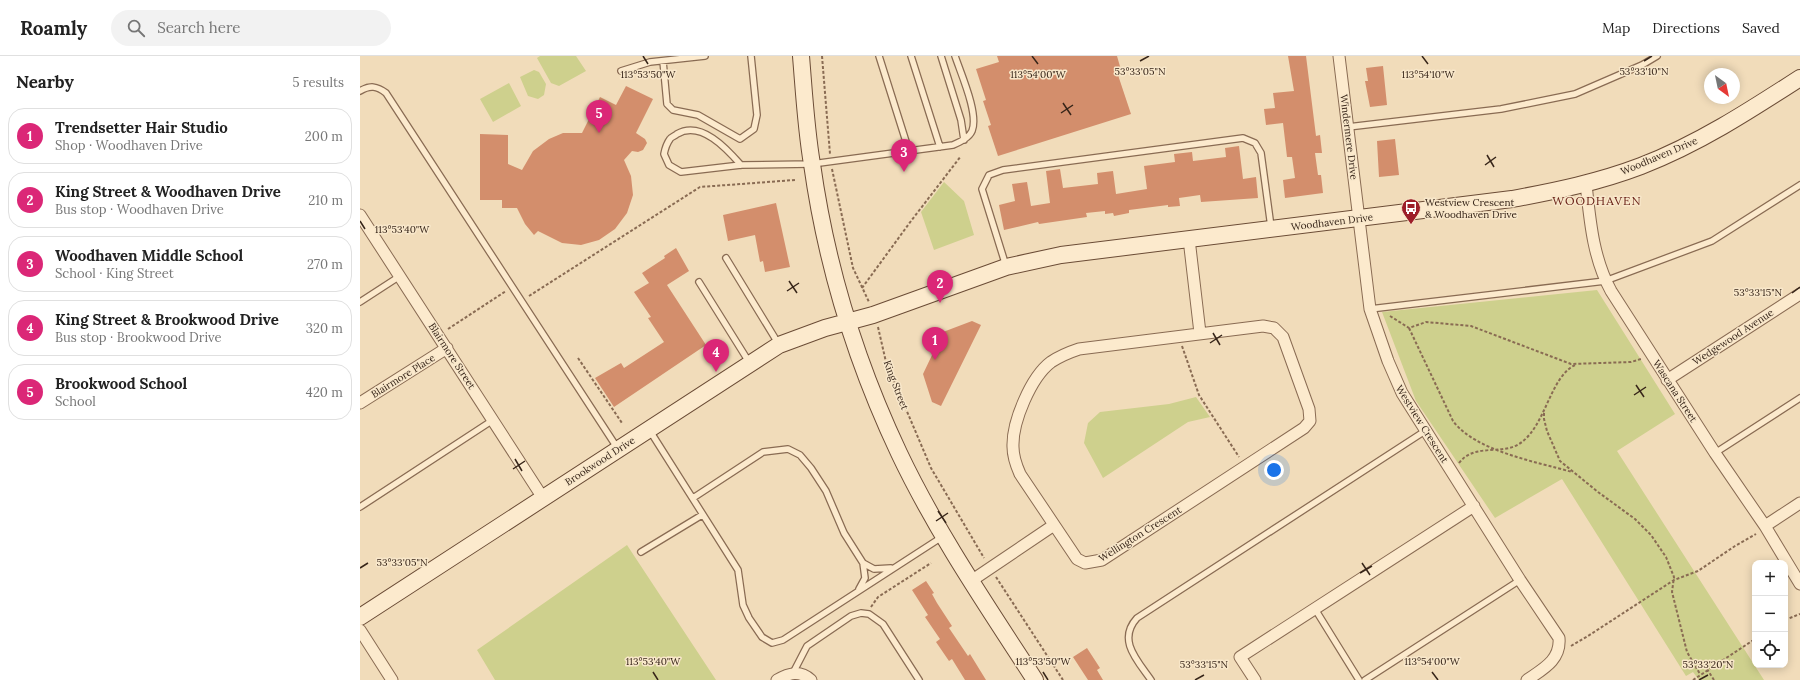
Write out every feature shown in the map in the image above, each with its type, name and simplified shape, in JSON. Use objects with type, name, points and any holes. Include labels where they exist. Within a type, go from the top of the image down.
[{"type":"street","points":[[802,56],[812,164],[828,246],[847,322],[871,388],[919,493],[971,581],[1035,680]]},
{"type":"street","name":"Windermere Drive","points":[[1339,56],[1359,219]]},
{"type":"street","name":"Woodhaven Drive","points":[[847,322],[874,314],[1006,267],[1061,255],[1512,199],[1586,184],[1642,166],[1722,128],[1800,78]]},
{"type":"street","name":"Wascana Street","points":[[1586,184],[1593,240],[1598,263],[1605,281],[1667,380],[1765,526],[1800,584]]},
{"type":"street","name":"Blairmore Street","points":[[360,215],[543,498]]},
{"type":"street","name":"Westview Crescent","points":[[1359,219],[1370,309],[1395,380],[1425,431],[1520,580],[1555,631],[1559,638],[1557,654]]},
{"type":"street","points":[[1189,239],[1200,333]]},
{"type":"street","name":"Wedgewood Avenue","points":[[1667,380],[1800,294]]},
{"type":"street","name":"Brookwood Drive","points":[[360,617],[779,345],[803,335],[847,322]]},
{"type":"street","name":"Wellington Crescent","points":[[1263,326],[1274,328],[1283,337],[1309,410],[1310,421],[1304,428],[1096,562],[1085,563],[1077,558],[1054,525],[1020,474],[1014,460],[1012,446],[1017,420],[1037,375],[1051,362],[1079,349],[1200,333],[1263,326]]},
{"type":"street","name":"Blairmore Place","points":[[360,403],[447,348]]},
{"type":"street","points":[[1765,526],[1800,503]]},
{"type":"street","points":[[1255,680],[1240,657],[1474,506]]},
{"type":"street","points":[[971,581],[1054,525]]},
{"type":"street","points":[[360,630],[392,680]]},
{"type":"street","points":[[1527,680],[1550,664],[1557,654]]},
{"type":"street","points":[[777,680],[793,673],[800,673],[811,680]]},
{"type":"lane","points":[[622,72],[650,62],[705,56]]},
{"type":"lane","points":[[663,61],[668,104],[673,110],[698,115],[740,139],[754,129],[757,115],[751,56]]},
{"type":"lane","points":[[879,56],[909,151]]},
{"type":"lane","points":[[911,56],[940,147]]},
{"type":"lane","points":[[941,56],[961,120],[964,140]]},
{"type":"lane","points":[[741,165],[729,151],[716,141],[697,130],[684,130],[670,139],[664,154],[669,165],[681,172],[741,165],[812,164],[830,162],[953,145],[964,140],[972,132],[974,121],[955,56]]},
{"type":"lane","points":[[1348,127],[1501,109],[1575,94],[1642,65],[1658,56]]},
{"type":"lane","points":[[360,91],[372,86],[380,88],[386,93],[618,449]]},
{"type":"lane","points":[[1006,267],[982,189],[989,175],[1003,170],[1243,138],[1255,143],[1261,153],[1271,229]]},
{"type":"lane","points":[[1370,309],[1605,281],[1712,241],[1800,185]]},
{"type":"lane","points":[[726,258],[779,345]]},
{"type":"lane","points":[[360,302],[400,276]]},
{"type":"lane","points":[[699,282],[750,364]]},
{"type":"lane","points":[[1715,453],[1800,398]]},
{"type":"lane","points":[[360,507],[493,420]]},
{"type":"lane","points":[[649,429],[738,570],[743,605],[749,618],[762,637],[772,643],[783,640],[944,536]]},
{"type":"lane","points":[[1150,680],[1130,647],[1127,636],[1130,626],[1137,618],[1425,431]]},
{"type":"lane","points":[[693,498],[762,452],[788,449],[800,456],[811,468],[826,491],[844,533],[863,563],[865,578],[858,591]]},
{"type":"lane","points":[[642,552],[702,515]]},
{"type":"lane","points":[[863,563],[874,569],[893,568]]},
{"type":"lane","points":[[1365,680],[1520,580]]},
{"type":"lane","points":[[1315,609],[1360,680]]},
{"type":"lane","points":[[793,673],[807,646],[851,616],[861,613],[869,614],[883,624],[919,680]]},
{"type":"path","name":"King Street","points":[[822,56],[830,162],[853,268],[874,314],[880,333],[886,362],[931,468],[990,568],[1063,680]]},
{"type":"path","points":[[862,288],[911,221],[962,156]]},
{"type":"path","points":[[522,301],[700,187],[795,180]]},
{"type":"path","points":[[438,335],[513,287]]},
{"type":"path","points":[[1370,309],[1388,314],[1410,328],[1453,421],[1469,437],[1496,449],[1574,472]]},
{"type":"path","points":[[1410,328],[1426,322],[1471,326],[1563,362],[1576,365],[1631,362],[1652,356]]},
{"type":"path","points":[[1179,336],[1199,395],[1245,466]]},
{"type":"path","points":[[578,358],[622,423]]},
{"type":"path","points":[[1452,472],[1468,454],[1519,444],[1533,429],[1544,413],[1562,375],[1576,365]]},
{"type":"path","points":[[1544,413],[1546,431],[1556,455],[1564,465],[1643,527],[1666,557],[1674,580],[1672,592],[1688,652],[1700,674]]},
{"type":"path","points":[[1557,654],[1588,636],[1674,580],[1704,567],[1735,546],[1754,536],[1765,526]]},
{"type":"path","points":[[869,614],[872,605],[878,598],[931,563]]},
{"type":"path","points":[[1788,619],[1800,614]]},
{"type":"path","points":[[1693,680],[1707,669],[1752,641]]},
{"type":"path","points":[[1707,669],[1714,680]]},
{"type":"green space","points":[[540,56],[576,56],[586,71],[559,86],[551,83],[537,58]]},
{"type":"green space","points":[[534,70],[539,72],[546,84],[544,95],[538,99],[528,96],[520,77]]},
{"type":"green space","points":[[509,83],[521,106],[493,122],[480,99]]},
{"type":"green space","points":[[944,182],[964,201],[974,235],[934,250],[921,212]]},
{"type":"green space","points":[[1597,290],[1675,414],[1617,451],[1752,661],[1752,668],[1756,668],[1764,680],[1699,680],[1693,672],[1686,676],[1562,479],[1495,518],[1416,401],[1382,312]]},
{"type":"green space","points":[[1196,397],[1210,417],[1188,422],[1103,478],[1084,443],[1088,423],[1100,412],[1169,404]]},
{"type":"green space","points":[[627,545],[716,680],[495,680],[477,650]]},
{"type":"building","points":[[997,56],[1117,56],[1121,70],[1117,72],[1131,114],[998,156],[988,126],[991,125],[983,101],[986,100],[976,69],[999,62]]},
{"type":"building","points":[[1288,56],[1306,56],[1316,136],[1320,135],[1322,153],[1315,153],[1318,175],[1321,175],[1323,193],[1285,198],[1283,180],[1295,178],[1292,157],[1287,157],[1283,123],[1266,125],[1264,109],[1275,108],[1273,93],[1294,91]]},
{"type":"building","points":[[1383,66],[1387,105],[1370,107],[1365,81],[1368,81],[1366,68]]},
{"type":"building","points":[[626,86],[653,99],[636,133],[645,139],[647,143],[643,150],[638,152],[632,151],[624,160],[631,176],[633,195],[627,213],[615,229],[599,240],[581,245],[562,243],[538,231],[534,235],[525,224],[517,208],[502,208],[502,200],[480,200],[480,134],[508,135],[508,164],[522,170],[533,151],[549,139],[563,133],[582,133],[600,97],[616,105]]},
{"type":"building","points":[[1395,139],[1399,175],[1379,177],[1377,141]]},
{"type":"building","points":[[1239,146],[1243,179],[1256,177],[1258,198],[1201,202],[1200,195],[1179,198],[1180,206],[1168,207],[1168,205],[1129,210],[1129,213],[1114,216],[1113,213],[1105,214],[1105,211],[1086,213],[1087,217],[1039,224],[1038,222],[1004,230],[999,205],[1015,201],[1012,184],[1027,182],[1031,206],[1050,203],[1046,171],[1060,169],[1063,188],[1098,184],[1097,173],[1113,171],[1116,194],[1147,189],[1144,166],[1175,162],[1174,154],[1192,152],[1193,161],[1226,157],[1225,148]]},
{"type":"building","points":[[776,203],[790,267],[765,272],[763,261],[760,262],[755,235],[728,241],[723,215]]},
{"type":"building","points":[[676,248],[689,271],[667,285],[706,345],[614,407],[595,378],[621,363],[624,368],[664,342],[648,318],[651,317],[634,292],[649,283],[642,273],[665,258],[664,256]]},
{"type":"building","points":[[972,321],[981,325],[941,406],[932,402],[923,374],[943,332]]},
{"type":"building","points":[[926,581],[934,593],[932,594],[937,603],[952,626],[949,628],[968,656],[970,654],[986,680],[965,680],[952,659],[949,661],[936,642],[940,639],[925,617],[928,615],[912,590]]},
{"type":"building","points":[[1087,648],[1100,668],[1097,670],[1103,680],[1088,680],[1073,657]]},
{"type":"place","name":"Brookwood School","points":[[599,133]]},
{"type":"place","name":"Woodhaven Middle School","points":[[904,172]]},
{"type":"place","name":"Westview Crescent & Woodhaven Drive","points":[[1411,225]]},
{"type":"place","name":"King Street & Woodhaven Drive","points":[[940,303]]},
{"type":"place","name":"Trendsetter Hair Studio","points":[[935,360]]},
{"type":"place","name":"King Street & Brookwood Drive","points":[[716,372]]},
{"type":"district","name":"WOODHAVEN","points":[[1597,200]]}]
